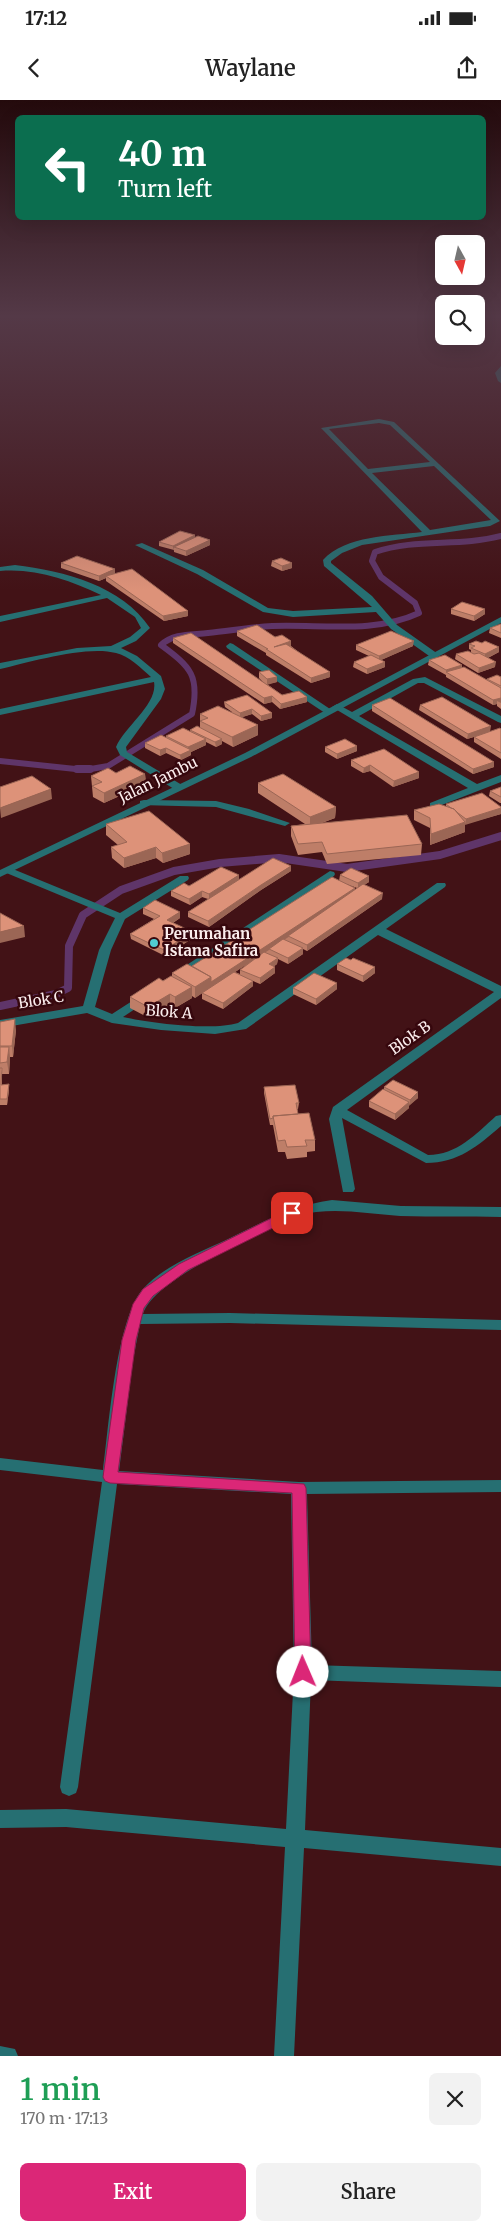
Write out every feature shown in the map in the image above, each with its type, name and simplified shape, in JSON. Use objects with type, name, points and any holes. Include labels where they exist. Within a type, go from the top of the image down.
[{"type":"street","points":[[427,532],[324,428],[392,423],[496,522],[360,542],[339,551],[326,560],[327,564],[369,598],[394,626],[435,656]]},
{"type":"street","points":[[368,472],[434,464]]},
{"type":"street","points":[[139,545],[200,572],[266,610],[293,614],[378,609]]},
{"type":"street","points":[[0,569],[21,566],[43,570],[111,595],[142,619],[146,628],[133,639],[112,648]]},
{"type":"street","points":[[0,619],[111,595]]},
{"type":"street","name":"Jalan Jambu","points":[[4,872],[178,786],[248,755],[501,620]]},
{"type":"street","points":[[230,646],[332,709],[352,716],[476,788]]},
{"type":"street","points":[[0,666],[95,648],[112,648],[124,652],[158,678],[160,689],[156,699],[122,742],[123,753],[178,786]]},
{"type":"street","points":[[0,712],[158,678]]},
{"type":"street","points":[[352,716],[416,681],[425,680],[501,720]]},
{"type":"street","points":[[434,805],[501,778]]},
{"type":"street","points":[[144,803],[165,806],[185,803],[207,803],[229,807],[285,823]]},
{"type":"street","points":[[4,872],[81,900],[121,917]]},
{"type":"street","name":"Blok A","points":[[169,981],[330,874]]},
{"type":"street","points":[[112,1018],[88,1009],[106,948],[121,917],[184,878]]},
{"type":"street","name":"Blok A","points":[[112,1018],[138,1025],[231,1030],[242,1026],[441,885]]},
{"type":"street","name":"Blok B","points":[[338,1110],[501,992],[378,930]]},
{"type":"street","name":"Blok A","points":[[112,1018],[152,992]]},
{"type":"street","name":"Blok C","points":[[0,1024],[88,1009]]},
{"type":"street","points":[[348,1189],[335,1119],[338,1110],[426,1159],[436,1160],[446,1158],[468,1147],[501,1120]]},
{"type":"street","points":[[70,1787],[126,1360],[134,1319],[138,1307],[148,1293],[183,1267],[292,1213],[313,1207],[332,1205],[401,1211],[501,1212]]},
{"type":"street","points":[[134,1319],[230,1318],[501,1325]]},
{"type":"street","points":[[0,1464],[110,1477],[299,1488],[501,1486]]},
{"type":"street","points":[[284,2056],[303,1672],[299,1488]]},
{"type":"street","points":[[303,1672],[501,1679]]},
{"type":"street","points":[[0,1819],[66,1818],[501,1857]]},
{"type":"street","points":[[0,2056],[8,2056]]},
{"type":"building","points":[[180,531],[195,535],[173,546],[159,542]]},
{"type":"building","points":[[198,536],[210,540],[186,551],[174,547]]},
{"type":"building","points":[[77,556],[115,569],[99,576],[61,563]]},
{"type":"building","points":[[281,558],[292,563],[282,566],[272,561]]},
{"type":"building","points":[[132,569],[188,611],[163,616],[106,576]]},
{"type":"building","points":[[462,602],[485,609],[474,616],[451,609]]},
{"type":"building","points":[[501,624],[501,633],[490,628]]},
{"type":"building","points":[[257,625],[275,637],[282,635],[291,641],[274,647],[286,644],[330,672],[311,678],[237,631]]},
{"type":"building","points":[[391,631],[414,641],[379,656],[356,645]]},
{"type":"building","points":[[191,633],[282,695],[299,691],[307,697],[281,704],[272,696],[264,698],[173,638]]},
{"type":"building","points":[[476,641],[482,643],[485,641],[499,647],[485,654],[471,648],[475,646],[469,644]]},
{"type":"building","points":[[468,651],[474,654],[479,653],[496,662],[479,668],[456,654]]},
{"type":"building","points":[[371,655],[385,662],[367,669],[354,662]]},
{"type":"building","points":[[445,655],[462,665],[446,670],[429,660]]},
{"type":"building","points":[[464,667],[501,688],[501,698],[493,700],[446,672]]},
{"type":"building","points":[[269,670],[277,677],[267,679],[259,672]]},
{"type":"building","points":[[497,675],[501,677],[501,686],[487,679]]},
{"type":"building","points":[[247,695],[272,713],[261,716],[252,709],[240,713],[224,702]]},
{"type":"building","points":[[442,697],[491,726],[468,734],[420,705]]},
{"type":"building","points":[[390,698],[494,762],[473,769],[372,705]]},
{"type":"building","points":[[218,706],[258,725],[232,737],[200,721],[208,718],[200,714]]},
{"type":"building","points":[[197,726],[222,739],[215,742],[190,730]]},
{"type":"building","points":[[183,728],[206,739],[188,747],[166,736]]},
{"type":"building","points":[[500,728],[501,753],[474,737]]},
{"type":"building","points":[[161,735],[191,750],[180,755],[166,748],[160,750],[145,743]]},
{"type":"building","points":[[345,739],[357,746],[337,754],[325,747]]},
{"type":"building","points":[[384,749],[419,772],[394,781],[370,765],[364,768],[351,760]]},
{"type":"building","points":[[130,766],[145,774],[104,793],[92,786],[102,782],[91,776],[108,768],[116,773]]},
{"type":"building","points":[[283,774],[336,807],[310,817],[258,783]]},
{"type":"building","points":[[32,776],[51,789],[0,808],[0,787]]},
{"type":"building","points":[[501,787],[501,797],[490,791]]},
{"type":"building","points":[[482,793],[501,808],[466,819],[446,804]]},
{"type":"building","points":[[439,804],[454,809],[465,822],[431,834],[430,818],[414,810]]},
{"type":"building","points":[[149,811],[190,844],[162,853],[156,847],[124,858],[111,847],[127,842],[106,824]]},
{"type":"building","points":[[407,815],[422,844],[327,854],[322,842],[298,844],[291,826]]},
{"type":"building","points":[[273,858],[291,866],[208,921],[188,912]]},
{"type":"building","points":[[221,867],[239,875],[209,894],[202,891],[189,899],[171,891],[184,883],[189,886]]},
{"type":"building","points":[[351,868],[369,876],[358,883],[340,875]]},
{"type":"building","points":[[332,877],[355,888],[211,982],[211,977],[192,966]]},
{"type":"building","points":[[363,884],[383,893],[307,945],[288,936]]},
{"type":"building","points":[[155,900],[180,912],[167,920],[193,932],[164,950],[130,934],[160,916],[143,908]]},
{"type":"building","points":[[0,913],[24,926],[0,932]]},
{"type":"building","points":[[283,939],[303,948],[288,958],[269,949]]},
{"type":"building","points":[[264,952],[278,958],[269,964],[275,967],[260,978],[240,970]]},
{"type":"building","points":[[346,958],[351,960],[353,958],[375,967],[363,976],[337,964]]},
{"type":"building","points":[[187,964],[211,977],[195,987],[172,973]]},
{"type":"building","points":[[234,972],[253,981],[223,1003],[202,993]]},
{"type":"building","points":[[314,973],[337,983],[316,999],[293,988]]},
{"type":"building","points":[[171,976],[192,987],[175,997],[170,994],[148,1007],[130,997],[159,978],[163,981]]},
{"type":"building","points":[[15,1019],[12,1046],[0,1046],[0,1022]]},
{"type":"building","points":[[0,1047],[9,1047],[7,1062],[0,1063]]},
{"type":"building","points":[[0,1068],[2,1068],[1,1085],[9,1084],[7,1099],[0,1099]]},
{"type":"building","points":[[393,1080],[418,1092],[410,1100],[384,1087]]},
{"type":"building","points":[[295,1085],[299,1103],[296,1103],[298,1114],[273,1116],[270,1119],[264,1087]]},
{"type":"building","points":[[383,1089],[409,1102],[395,1114],[369,1101]]},
{"type":"building","points":[[309,1113],[315,1140],[305,1140],[307,1146],[287,1147],[285,1140],[278,1141],[273,1116]]},
{"type":"waterway","points":[[0,761],[85,770],[108,766],[192,714],[195,690],[191,674],[180,660],[161,645],[171,638],[256,627],[347,627],[384,624],[402,620],[419,613],[415,603],[381,577],[372,561],[375,552],[406,545],[469,541],[501,536]]},
{"type":"waterway","points":[[77,769],[90,769]]},
{"type":"waterway","points":[[0,1006],[56,994],[68,988],[69,946],[83,915],[121,890],[174,871],[220,863],[279,858],[347,868],[440,855],[501,836]]},
{"type":"place","name":"Perumahan Istana Safira","points":[[154,943]]},
{"type":"route","points":[[292,1213],[183,1267],[160,1282],[148,1293],[138,1307],[129,1340],[110,1477],[299,1488],[303,1672]]}]
